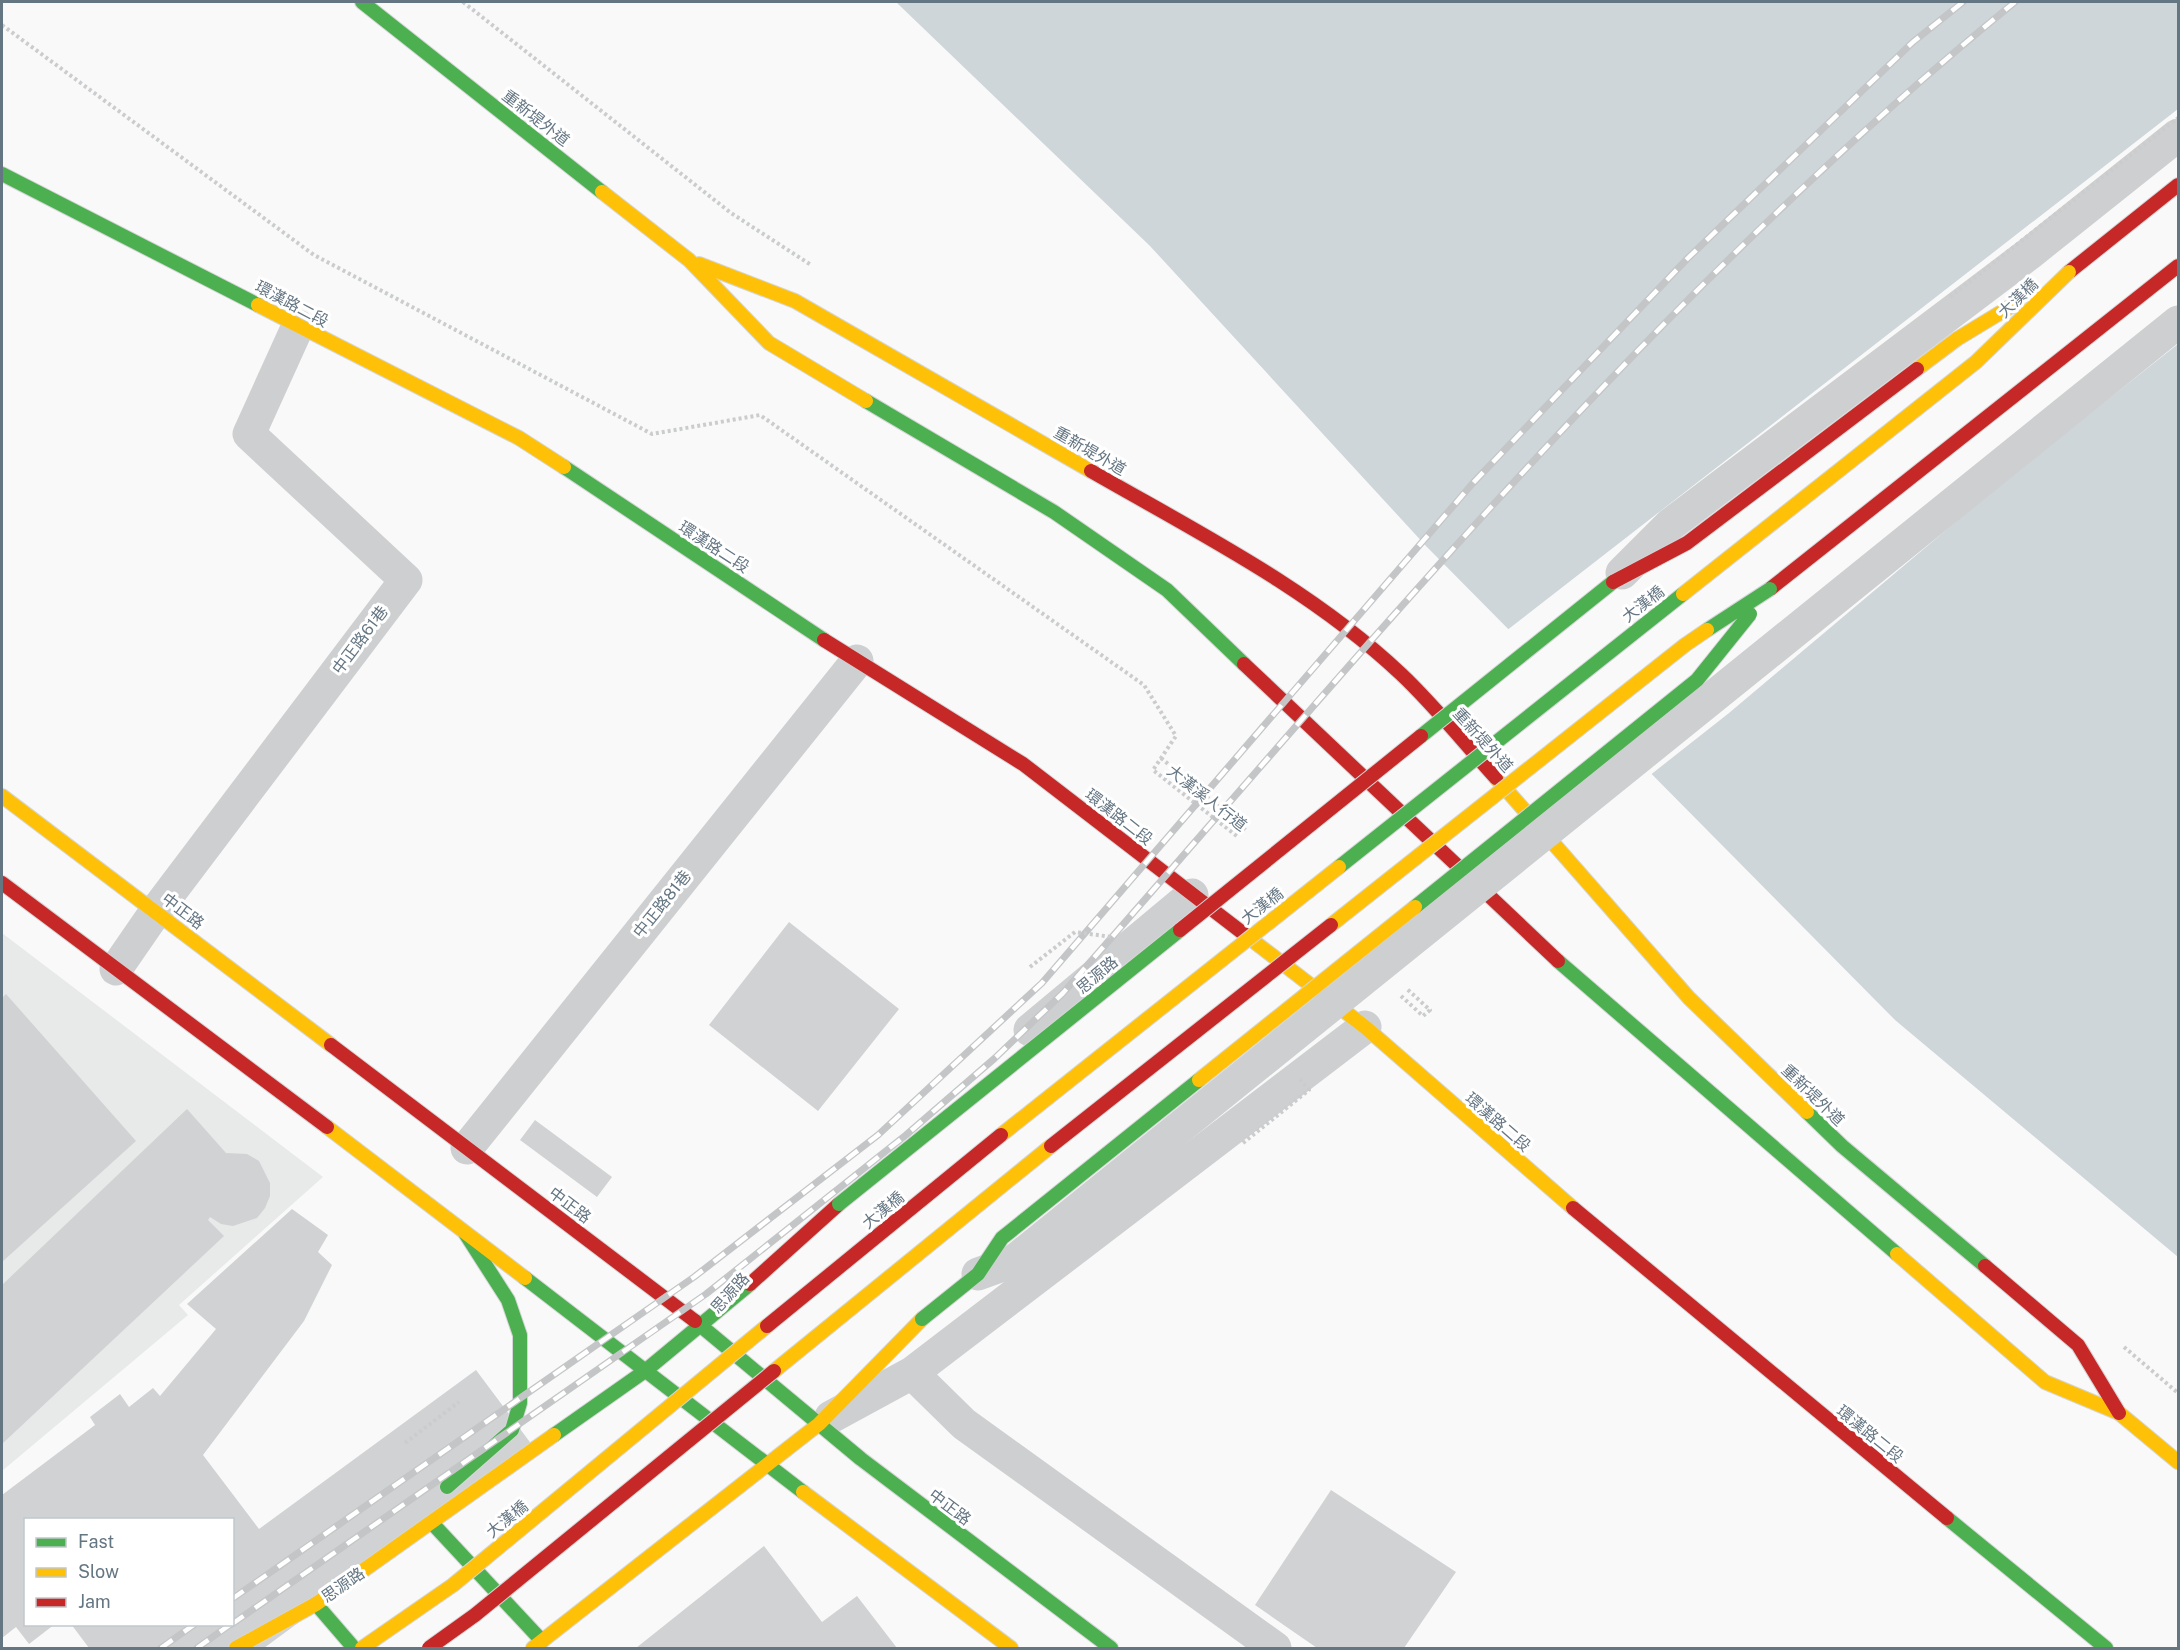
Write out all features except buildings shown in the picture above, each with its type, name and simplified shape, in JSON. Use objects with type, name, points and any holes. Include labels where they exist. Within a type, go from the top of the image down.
[{"type":"main road","name":"重新堤外道","points":[[362,2],[689,260],[769,343],[1054,512],[1167,590],[1544,949],[2045,1382],[2119,1413],[2178,1462]]},
{"type":"main road","name":"環漢路二段","points":[[2,174],[519,438],[857,661],[1023,764],[1365,1027],[1612,1244],[2106,1648]]},
{"type":"main road","name":"大漢橋","points":[[362,1648],[453,1585],[989,1144],[1976,362],[2069,272],[2178,185]]},
{"type":"main road","name":"重新堤外道","points":[[689,260],[795,301],[1254,564],[1346,628],[1401,674],[1509,792],[1689,998],[1842,1146],[2078,1345],[2119,1413]]},
{"type":"main road","points":[[429,1648],[475,1615],[1033,1160],[1685,645],[1770,589],[2178,266]]},
{"type":"main road","points":[[700,1325],[839,1204],[1613,582],[1687,543],[1957,339],[2069,272]]},
{"type":"main road","points":[[432,1523],[537,1645],[765,1464],[819,1424],[922,1319],[978,1274],[1002,1238],[1697,680],[1770,589]]},
{"type":"main road","name":"中正路","points":[[2,796],[156,910],[700,1325],[902,1491],[1111,1648]]},
{"type":"main road","points":[[2,883],[460,1227],[765,1464],[1011,1648]]},
{"type":"main road","points":[[436,1495],[482,1459],[512,1430],[520,1403],[520,1335],[508,1300],[460,1227]]},
{"type":"main road","name":"思源路","points":[[236,1648],[316,1604],[645,1371],[700,1325]]},
{"type":"main road","points":[[259,1634],[352,1561]]},
{"type":"main road","points":[[316,1604],[354,1648]]},
{"type":"street","points":[[1613,582],[1671,524],[2030,253],[2178,135]]},
{"type":"street","points":[[978,1274],[1014,1261],[2178,322]]},
{"type":"street","name":"中正路61巷","points":[[116,969],[156,910],[406,580],[249,434],[298,326]]},
{"type":"street","name":"中正路81巷","points":[[467,1148],[857,661]]},
{"type":"street","name":"思源路","points":[[700,1325],[764,1255],[800,1223],[1192,895]]},
{"type":"street","points":[[819,1424],[912,1373],[1365,1027]]},
{"type":"street","points":[[912,1373],[964,1424],[1275,1648]]},
{"type":"path","name":"大漢溪人行道","points":[[2,25],[314,255],[652,434],[760,416],[1144,685],[1176,736],[1153,770],[1247,844]]},
{"type":"path","points":[[1392,988],[1424,1016],[1430,1010],[1400,983]]},
{"type":"path","points":[[1243,1143],[1309,1090],[1298,1076]]},
{"type":"path","points":[[405,1443],[459,1402]]},
{"type":"shaded area","points":[[896,2],[2178,2],[2178,1257],[1895,1020],[1426,546],[1150,246]]},
{"type":"shaded area","points":[[2,933],[323,1177],[179,1305],[188,1315],[2,1471]]},
{"type":"pier","points":[[2178,109],[2178,344],[2002,483],[1729,713],[1649,776],[1506,631]]},
{"type":"railway","points":[[234,1598],[694,1277],[878,1135],[1042,983],[1473,483],[1687,259],[1913,42],[1963,2]]},
{"type":"railway","points":[[234,1623],[706,1294],[906,1135],[995,1058],[1063,993],[1403,605],[1518,477],[1637,352],[1758,231],[1884,113],[2015,2]]},
{"type":"railway","points":[[161,1648],[192,1626]]},
{"type":"railway","points":[[197,1648],[228,1626]]},
{"type":"traffic: fast","points":[[362,2],[602,192]]},
{"type":"traffic: fast","points":[[2,174],[258,305]]},
{"type":"traffic: fast","points":[[866,401],[1054,512],[1167,590],[1244,664]]},
{"type":"traffic: fast","points":[[564,467],[824,640]]},
{"type":"traffic: fast","points":[[1421,736],[1613,582]]},
{"type":"traffic: fast","points":[[1707,630],[1770,589]]},
{"type":"traffic: fast","points":[[1339,867],[1683,594]]},
{"type":"traffic: fast","points":[[1415,907],[1697,680],[1750,614]]},
{"type":"traffic: fast","points":[[839,1204],[1180,930]]},
{"type":"traffic: fast","points":[[1558,961],[1897,1254]]},
{"type":"traffic: fast","points":[[922,1319],[978,1274],[1002,1238],[1199,1080]]},
{"type":"traffic: fast","points":[[1807,1112],[1842,1146],[1985,1266]]},
{"type":"traffic: fast","points":[[447,1487],[512,1430],[520,1403],[520,1335],[508,1300],[465,1233]]},
{"type":"traffic: fast","points":[[525,1278],[803,1492]]},
{"type":"traffic: fast","points":[[554,1435],[645,1371],[750,1284]]},
{"type":"traffic: fast","points":[[695,1321],[861,1459],[1111,1648]]},
{"type":"traffic: fast","points":[[1947,1518],[2106,1648]]},
{"type":"traffic: fast","points":[[432,1523],[542,1641]]},
{"type":"traffic: fast","points":[[316,1604],[354,1648]]},
{"type":"traffic: slow","points":[[602,192],[689,260],[769,343],[866,401]]},
{"type":"traffic: slow","points":[[699,264],[795,301],[1091,471]]},
{"type":"traffic: slow","points":[[1683,594],[1976,362],[2069,272]]},
{"type":"traffic: slow","points":[[1917,369],[1957,339],[2018,302]]},
{"type":"traffic: slow","points":[[258,305],[519,438],[564,467]]},
{"type":"traffic: slow","points":[[1331,925],[1707,630]]},
{"type":"traffic: slow","points":[[1496,778],[1689,998],[1807,1112]]},
{"type":"traffic: slow","points":[[2,796],[331,1045]]},
{"type":"traffic: slow","points":[[1001,1135],[1339,867]]},
{"type":"traffic: slow","points":[[1199,1080],[1415,907]]},
{"type":"traffic: slow","points":[[1248,937],[1365,1027],[1573,1208]]},
{"type":"traffic: slow","points":[[327,1127],[525,1278]]},
{"type":"traffic: slow","points":[[774,1371],[1051,1146]]},
{"type":"traffic: slow","points":[[1897,1254],[2045,1382],[2119,1413],[2178,1462]]},
{"type":"traffic: slow","points":[[533,1648],[819,1424],[922,1319]]},
{"type":"traffic: slow","points":[[362,1648],[453,1585],[767,1326]]},
{"type":"traffic: slow","points":[[236,1648],[316,1604],[554,1435]]},
{"type":"traffic: slow","points":[[803,1492],[1011,1648]]},
{"type":"traffic: jam","points":[[2069,272],[2178,185]]},
{"type":"traffic: jam","points":[[1770,589],[2178,266]]},
{"type":"traffic: jam","points":[[1613,582],[1687,543],[1917,369]]},
{"type":"traffic: jam","points":[[1091,471],[1252,564],[1330,615],[1366,643],[1414,686],[1496,778]]},
{"type":"traffic: jam","points":[[824,640],[1023,764],[1248,937]]},
{"type":"traffic: jam","points":[[1244,664],[1558,961]]},
{"type":"traffic: jam","points":[[1180,930],[1421,736]]},
{"type":"traffic: jam","points":[[2,883],[327,1127]]},
{"type":"traffic: jam","points":[[1051,1146],[1331,925]]},
{"type":"traffic: jam","points":[[331,1045],[695,1321]]},
{"type":"traffic: jam","points":[[767,1326],[1001,1135]]},
{"type":"traffic: jam","points":[[750,1284],[839,1204]]},
{"type":"traffic: jam","points":[[1573,1208],[1947,1518]]},
{"type":"traffic: jam","points":[[1985,1266],[2078,1345],[2119,1413]]},
{"type":"traffic: jam","points":[[429,1648],[475,1615],[774,1371]]}]
